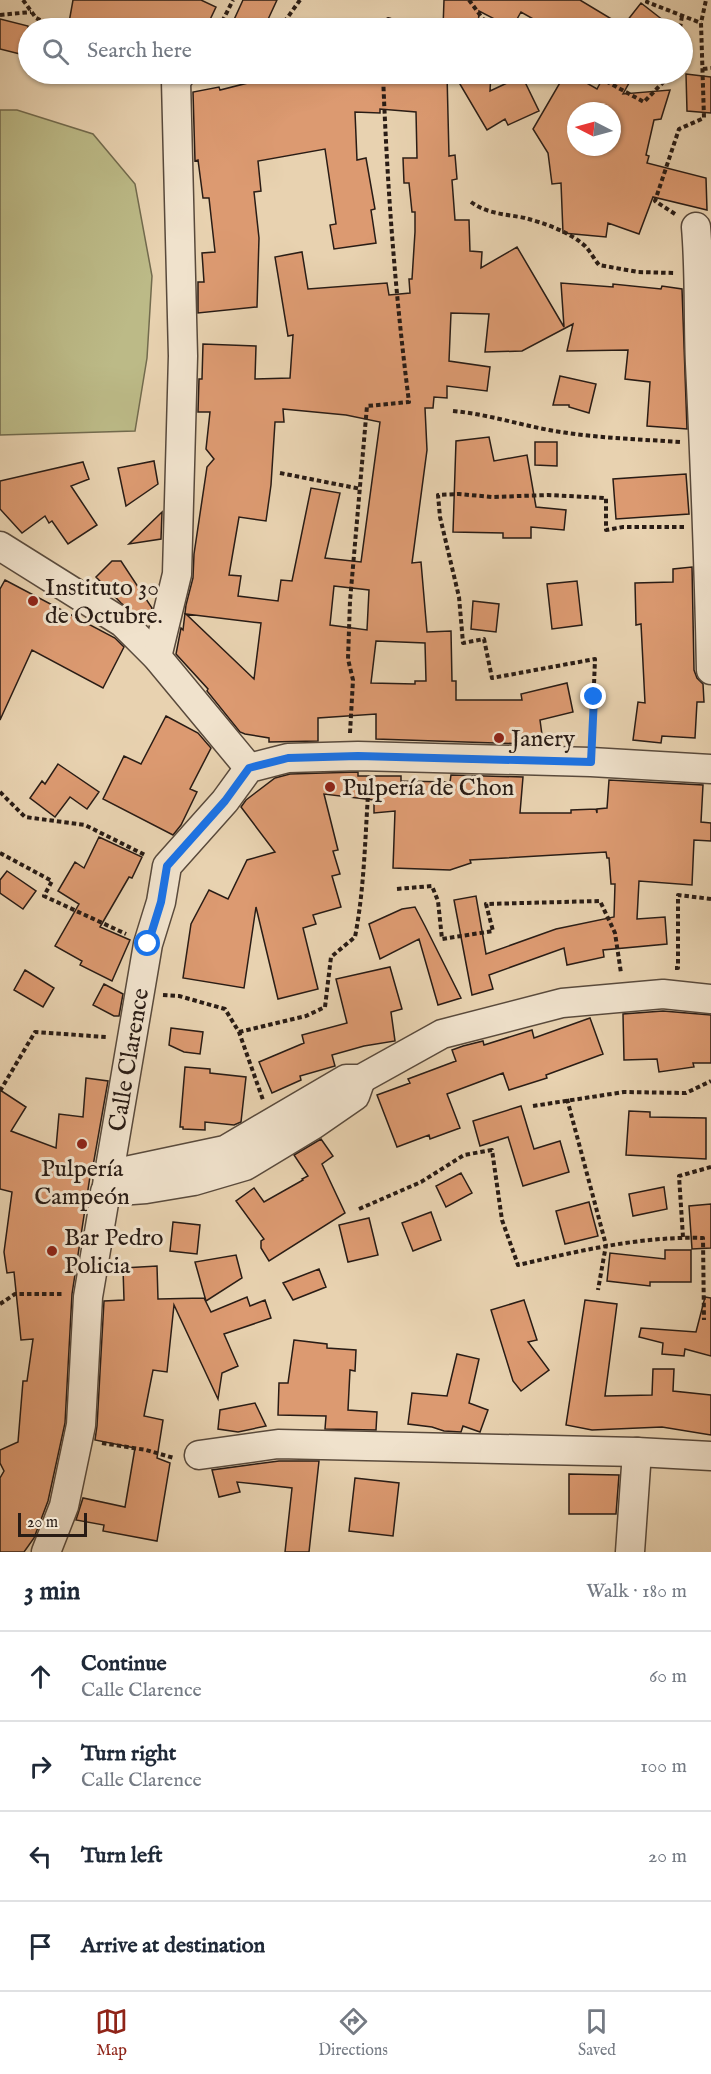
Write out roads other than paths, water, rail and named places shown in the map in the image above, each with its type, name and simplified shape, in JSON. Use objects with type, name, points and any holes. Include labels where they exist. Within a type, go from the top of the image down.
[{"type":"street","points":[[157,657],[177,574],[183,356],[176,84]]},
{"type":"street","points":[[696,227],[700,274],[700,360],[709,527],[711,670]]},
{"type":"street","points":[[0,546],[123,623],[157,657],[249,768],[288,758],[364,756],[591,762],[711,769]]},
{"type":"street","name":"Calle Clarence","points":[[46,1552],[64,1506],[81,1425],[88,1297],[139,993],[148,944],[161,902],[167,866],[225,801],[249,768]]},
{"type":"street","points":[[106,1184],[225,1150],[346,1079],[361,1079],[442,1034],[562,1003],[622,984],[663,994],[711,999]]},
{"type":"street","points":[[106,1184],[146,1189],[194,1181],[245,1167],[356,1096],[361,1079]]},
{"type":"street","points":[[199,1455],[278,1444],[637,1452],[711,1456]]},
{"type":"street","points":[[630,1552],[637,1452]]},
{"type":"place","name":"Instituto 30 de Octubre.","points":[[33,601]]},
{"type":"place","name":"Janery","points":[[499,738]]},
{"type":"place","name":"Pulpería de Chon","points":[[330,787]]},
{"type":"place","name":"Pulpería Campeón","points":[[82,1144]]},
{"type":"place","name":"Bar Pedro Policia","points":[[52,1251]]}]
